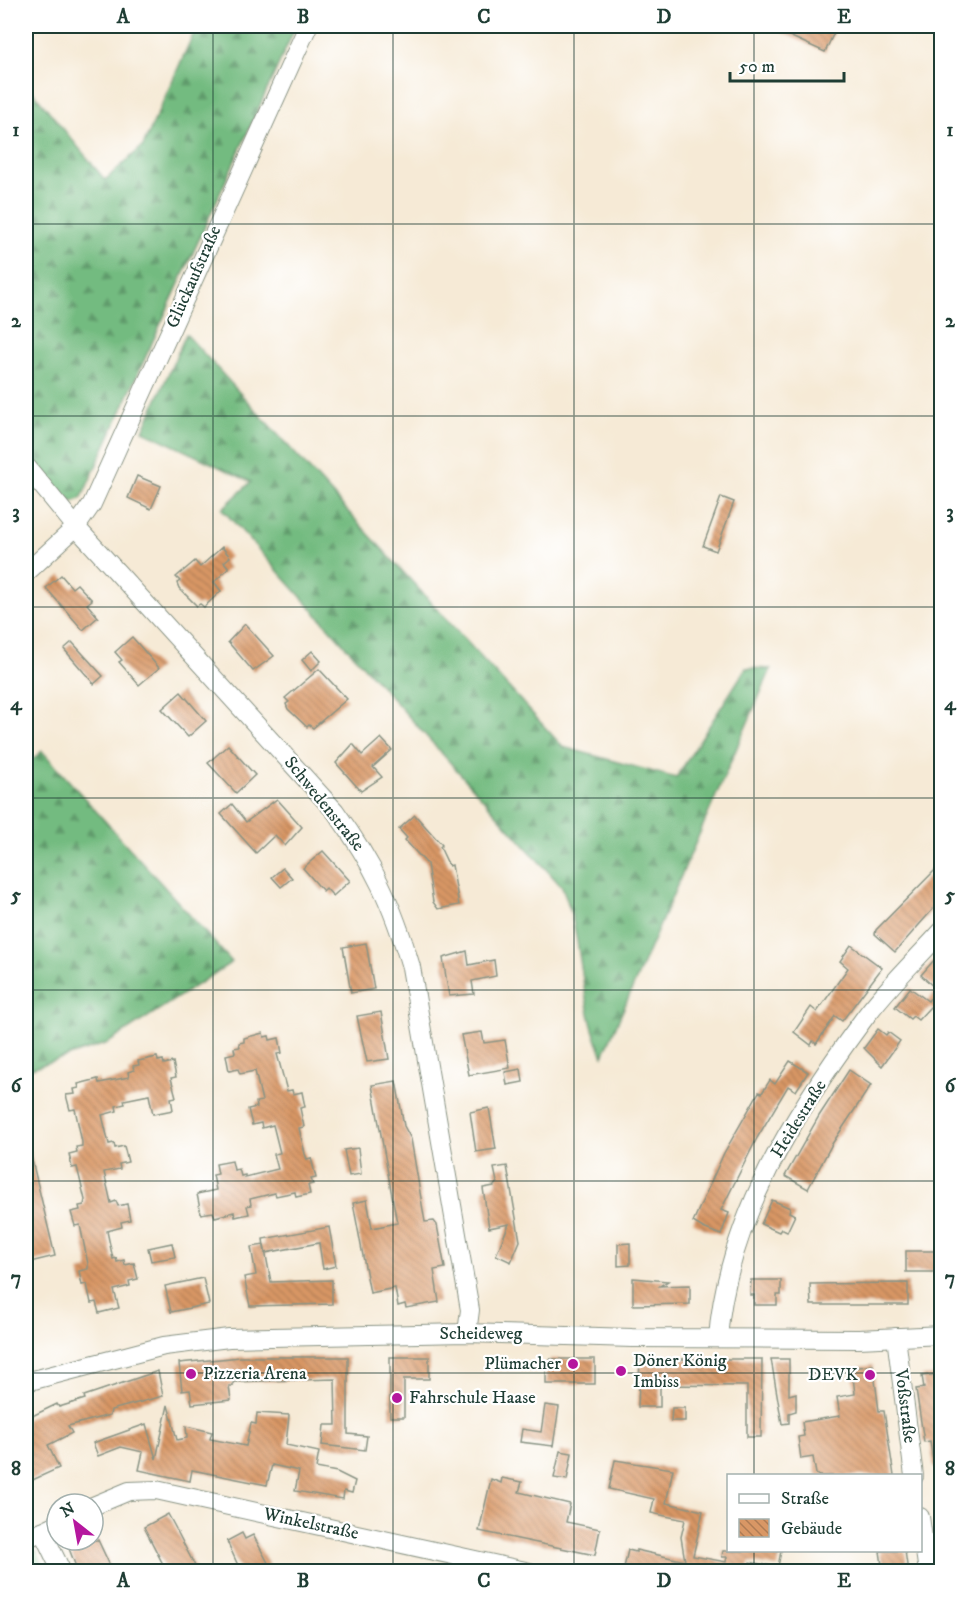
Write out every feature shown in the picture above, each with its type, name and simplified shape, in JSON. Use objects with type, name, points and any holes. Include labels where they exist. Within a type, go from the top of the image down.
[{"type":"street","name":"Glückaufstraße","points":[[26,573],[76,527],[92,504],[308,26]]},
{"type":"street","name":"Schwedenstraße","points":[[26,466],[76,527],[335,811],[380,880],[396,918],[411,967],[470,1310],[467,1333]]},
{"type":"street","name":"Heidestraße","points":[[718,1338],[720,1317],[735,1248],[764,1176],[864,1018],[942,931]]},
{"type":"street","name":"Scheideweg","points":[[26,1382],[164,1346],[229,1338],[467,1333],[632,1338],[859,1339],[942,1335]]},
{"type":"street","name":"Voßstraße","points":[[897,1337],[914,1474]]},
{"type":"street","name":"Winkelstraße","points":[[105,1501],[129,1491],[156,1491],[530,1572]]},
{"type":"street","points":[[922,1525],[928,1572]]},
{"type":"street","points":[[26,1539],[45,1530]]},
{"type":"street","points":[[57,1552],[62,1572]]},
{"type":"green space","points":[[197,26],[296,26],[82,497],[72,502],[68,501],[62,498],[26,454],[26,83],[105,180],[143,146]]},
{"type":"green space","points":[[186,334],[563,747],[676,778],[746,668],[771,669],[603,1056],[589,1015],[575,929],[562,887],[222,509],[251,482],[143,431]]},
{"type":"green space","points":[[42,751],[232,962],[108,1043],[26,1070],[26,765]]},
{"type":"green space","points":[[36,1551],[46,1571],[26,1571],[26,1556]]},
{"type":"building","points":[[767,26],[837,26],[825,52]]},
{"type":"building","points":[[137,476],[161,486],[151,509],[128,498]]},
{"type":"building","points":[[721,497],[734,502],[716,551],[703,546]]},
{"type":"building","points":[[222,547],[230,557],[224,562],[229,568],[214,582],[221,591],[204,607],[200,604],[197,606],[179,588],[177,583],[180,581],[176,577],[195,561],[200,567]]},
{"type":"building","points":[[61,575],[72,588],[77,584],[92,600],[87,604],[98,617],[83,630],[46,588]]},
{"type":"building","points":[[245,624],[274,656],[253,671],[228,642]]},
{"type":"building","points":[[132,637],[159,668],[139,685],[119,662],[122,660],[115,652]]},
{"type":"building","points":[[72,642],[103,676],[94,684],[64,649]]},
{"type":"building","points":[[312,651],[321,661],[311,671],[302,660]]},
{"type":"building","points":[[319,669],[347,699],[313,728],[309,725],[307,727],[288,709],[286,704],[289,702],[285,698]]},
{"type":"building","points":[[181,692],[206,721],[188,737],[162,709]]},
{"type":"building","points":[[381,738],[392,750],[373,767],[382,777],[361,791],[336,763],[353,744],[362,755]]},
{"type":"building","points":[[228,745],[255,775],[236,793],[208,763]]},
{"type":"building","points":[[277,799],[302,827],[285,846],[275,835],[256,853],[221,814],[232,804],[246,822]]},
{"type":"building","points":[[415,815],[442,845],[440,847],[449,866],[452,865],[459,905],[438,909],[433,902],[427,864],[405,840],[407,838],[399,829]]},
{"type":"building","points":[[323,851],[350,881],[333,896],[326,888],[323,891],[303,868]]},
{"type":"building","points":[[942,863],[942,899],[895,952],[875,934],[876,930]]},
{"type":"building","points":[[283,868],[292,878],[281,887],[272,877]]},
{"type":"building","points":[[366,943],[374,989],[351,993],[343,947]]},
{"type":"building","points":[[851,945],[882,968],[842,1021],[835,1016],[816,1044],[813,1041],[811,1045],[794,1032],[811,1007],[817,1012],[848,968],[840,961]]},
{"type":"building","points":[[467,951],[469,965],[494,960],[496,976],[472,981],[474,994],[449,996],[443,958]]},
{"type":"building","points":[[942,951],[942,1017],[930,1007],[918,1020],[913,1016],[910,1019],[895,1007],[910,988],[928,1001],[937,990],[921,975]]},
{"type":"building","points":[[381,1012],[389,1059],[367,1062],[357,1016]]},
{"type":"building","points":[[878,1029],[886,1035],[888,1032],[900,1041],[882,1066],[864,1048]]},
{"type":"building","points":[[482,1032],[484,1043],[505,1040],[510,1068],[469,1075],[461,1035]]},
{"type":"building","points":[[263,1033],[264,1037],[269,1036],[270,1040],[279,1038],[282,1053],[277,1054],[287,1091],[292,1090],[293,1094],[302,1092],[305,1107],[300,1108],[304,1127],[299,1128],[305,1154],[307,1159],[311,1158],[316,1178],[311,1179],[313,1184],[308,1185],[310,1194],[296,1197],[295,1192],[276,1196],[275,1193],[250,1199],[251,1205],[247,1206],[249,1214],[235,1217],[234,1212],[215,1217],[213,1212],[201,1214],[197,1194],[216,1190],[213,1175],[218,1174],[216,1164],[232,1161],[234,1170],[239,1169],[241,1176],[245,1175],[245,1177],[278,1169],[274,1154],[280,1153],[273,1125],[262,1128],[261,1123],[252,1125],[248,1109],[257,1107],[256,1102],[262,1101],[255,1071],[240,1074],[238,1069],[229,1071],[226,1055],[235,1053],[234,1048],[240,1047],[239,1043],[244,1042],[244,1038]]},
{"type":"building","points":[[157,1057],[158,1061],[163,1060],[164,1064],[173,1062],[176,1077],[171,1078],[176,1097],[171,1098],[173,1110],[153,1114],[149,1095],[124,1100],[125,1104],[116,1106],[117,1111],[102,1115],[109,1144],[114,1143],[115,1148],[124,1146],[128,1162],[119,1164],[120,1169],[104,1172],[111,1203],[116,1201],[118,1206],[127,1204],[130,1220],[121,1222],[122,1227],[107,1231],[113,1259],[116,1258],[117,1262],[124,1260],[125,1265],[134,1263],[138,1279],[129,1281],[130,1286],[114,1290],[119,1308],[99,1313],[96,1302],[91,1303],[87,1284],[82,1285],[79,1271],[88,1269],[88,1264],[80,1225],[75,1226],[71,1212],[80,1210],[79,1206],[84,1205],[85,1200],[77,1167],[72,1168],[69,1154],[77,1152],[76,1147],[82,1146],[82,1142],[75,1109],[70,1110],[66,1095],[75,1094],[74,1089],[79,1088],[78,1084],[98,1079],[99,1083],[129,1077],[128,1072],[134,1070],[133,1066],[139,1065],[138,1061]]},
{"type":"building","points":[[790,1061],[808,1072],[796,1091],[788,1086],[757,1138],[721,1210],[729,1213],[721,1235],[703,1228],[693,1222],[724,1153],[759,1092],[762,1093],[770,1080],[775,1084]]},
{"type":"building","points":[[521,1069],[523,1082],[507,1085],[505,1072]]},
{"type":"building","points":[[849,1070],[871,1085],[832,1144],[808,1189],[785,1176],[819,1116]]},
{"type":"building","points":[[396,1081],[404,1126],[411,1139],[425,1222],[434,1221],[437,1225],[445,1268],[434,1270],[439,1302],[406,1308],[405,1304],[398,1306],[395,1288],[370,1293],[353,1203],[367,1200],[372,1228],[397,1223],[372,1085]]},
{"type":"building","points":[[489,1108],[496,1149],[476,1152],[470,1112]]},
{"type":"building","points":[[358,1148],[361,1174],[349,1176],[344,1150]]},
{"type":"building","points":[[26,1152],[30,1152],[55,1256],[26,1263]]},
{"type":"building","points":[[507,1166],[520,1241],[511,1262],[496,1255],[509,1224],[489,1228],[483,1188],[494,1186],[497,1182],[494,1168]]},
{"type":"building","points":[[772,1200],[790,1208],[789,1212],[795,1215],[787,1232],[781,1229],[779,1232],[761,1224]]},
{"type":"building","points":[[329,1227],[336,1266],[323,1269],[319,1243],[265,1253],[263,1239]]},
{"type":"building","points":[[172,1243],[175,1257],[151,1261],[148,1248]]},
{"type":"building","points":[[630,1243],[630,1265],[618,1266],[618,1244]]},
{"type":"building","points":[[264,1245],[271,1282],[332,1280],[332,1304],[250,1306],[244,1277],[256,1275],[251,1247]]},
{"type":"building","points":[[906,1251],[942,1251],[942,1272],[906,1272]]},
{"type":"building","points":[[203,1278],[209,1304],[171,1312],[165,1286]]},
{"type":"building","points":[[633,1278],[668,1281],[660,1286],[690,1285],[690,1304],[633,1305]]},
{"type":"building","points":[[751,1280],[781,1280],[781,1295],[777,1295],[777,1305],[754,1305],[754,1295],[750,1295]]},
{"type":"building","points":[[908,1283],[908,1305],[811,1305],[810,1284]]},
{"type":"building","points":[[241,1357],[348,1357],[348,1434],[367,1436],[365,1450],[322,1445],[324,1425],[336,1425],[335,1379],[233,1382],[233,1386],[229,1386],[231,1400],[192,1404],[190,1390],[182,1391],[179,1363]]},
{"type":"building","points":[[390,1357],[429,1357],[429,1379],[404,1379],[404,1417],[390,1417]]},
{"type":"building","points":[[550,1359],[595,1359],[595,1384],[546,1384],[546,1369],[550,1369]]},
{"type":"building","points":[[640,1359],[762,1359],[761,1437],[747,1437],[747,1386],[660,1385],[660,1407],[638,1407]]},
{"type":"building","points":[[771,1359],[789,1359],[789,1395],[796,1393],[796,1411],[789,1413],[789,1423],[782,1424]]},
{"type":"building","points":[[873,1365],[879,1411],[884,1411],[894,1474],[816,1474],[813,1457],[801,1459],[798,1437],[804,1436],[802,1422],[840,1416],[837,1397],[855,1394],[852,1368]]},
{"type":"building","points":[[158,1371],[163,1396],[111,1410],[110,1415],[68,1426],[72,1433],[48,1445],[59,1468],[26,1483],[26,1419],[57,1404],[59,1407],[85,1399],[84,1396]]},
{"type":"building","points":[[942,1374],[942,1467],[934,1468],[930,1441],[924,1442],[916,1389],[924,1388],[922,1376]]},
{"type":"building","points":[[168,1405],[177,1440],[187,1438],[186,1426],[212,1432],[210,1439],[246,1446],[251,1423],[256,1424],[257,1413],[289,1415],[286,1445],[319,1452],[316,1468],[337,1472],[355,1481],[352,1493],[344,1491],[343,1499],[295,1491],[299,1471],[272,1465],[267,1485],[192,1470],[190,1481],[139,1470],[143,1452],[121,1447],[98,1456],[93,1443],[146,1424],[156,1459]]},
{"type":"building","points":[[545,1405],[559,1407],[553,1446],[520,1442],[522,1429],[541,1432]]},
{"type":"building","points":[[672,1408],[685,1408],[685,1421],[671,1421]]},
{"type":"building","points":[[560,1451],[572,1453],[567,1480],[554,1478]]},
{"type":"building","points":[[615,1460],[673,1469],[666,1503],[703,1511],[693,1556],[726,1562],[727,1557],[722,1557],[723,1551],[781,1552],[778,1567],[750,1562],[747,1572],[623,1572],[628,1550],[685,1561],[681,1537],[685,1520],[651,1513],[654,1499],[609,1489]]},
{"type":"building","points":[[502,1478],[522,1482],[519,1492],[570,1504],[566,1522],[600,1529],[595,1555],[479,1531],[491,1479],[501,1483]]},
{"type":"building","points":[[168,1514],[198,1572],[167,1572],[144,1527]]},
{"type":"building","points":[[242,1533],[245,1539],[253,1535],[273,1572],[241,1572],[227,1541]]},
{"type":"building","points":[[70,1552],[104,1552],[113,1572],[78,1572]]},
{"type":"building","points":[[880,1552],[905,1552],[908,1572],[883,1572]]},
{"type":"place","name":"Plümacher","points":[[573,1364]]},
{"type":"place","name":"Döner König Imbiss","points":[[621,1371]]},
{"type":"place","name":"Pizzeria Arena","points":[[191,1374]]},
{"type":"place","name":"DEVK","points":[[870,1375]]},
{"type":"place","name":"Fahrschule Haase","points":[[397,1398]]}]
